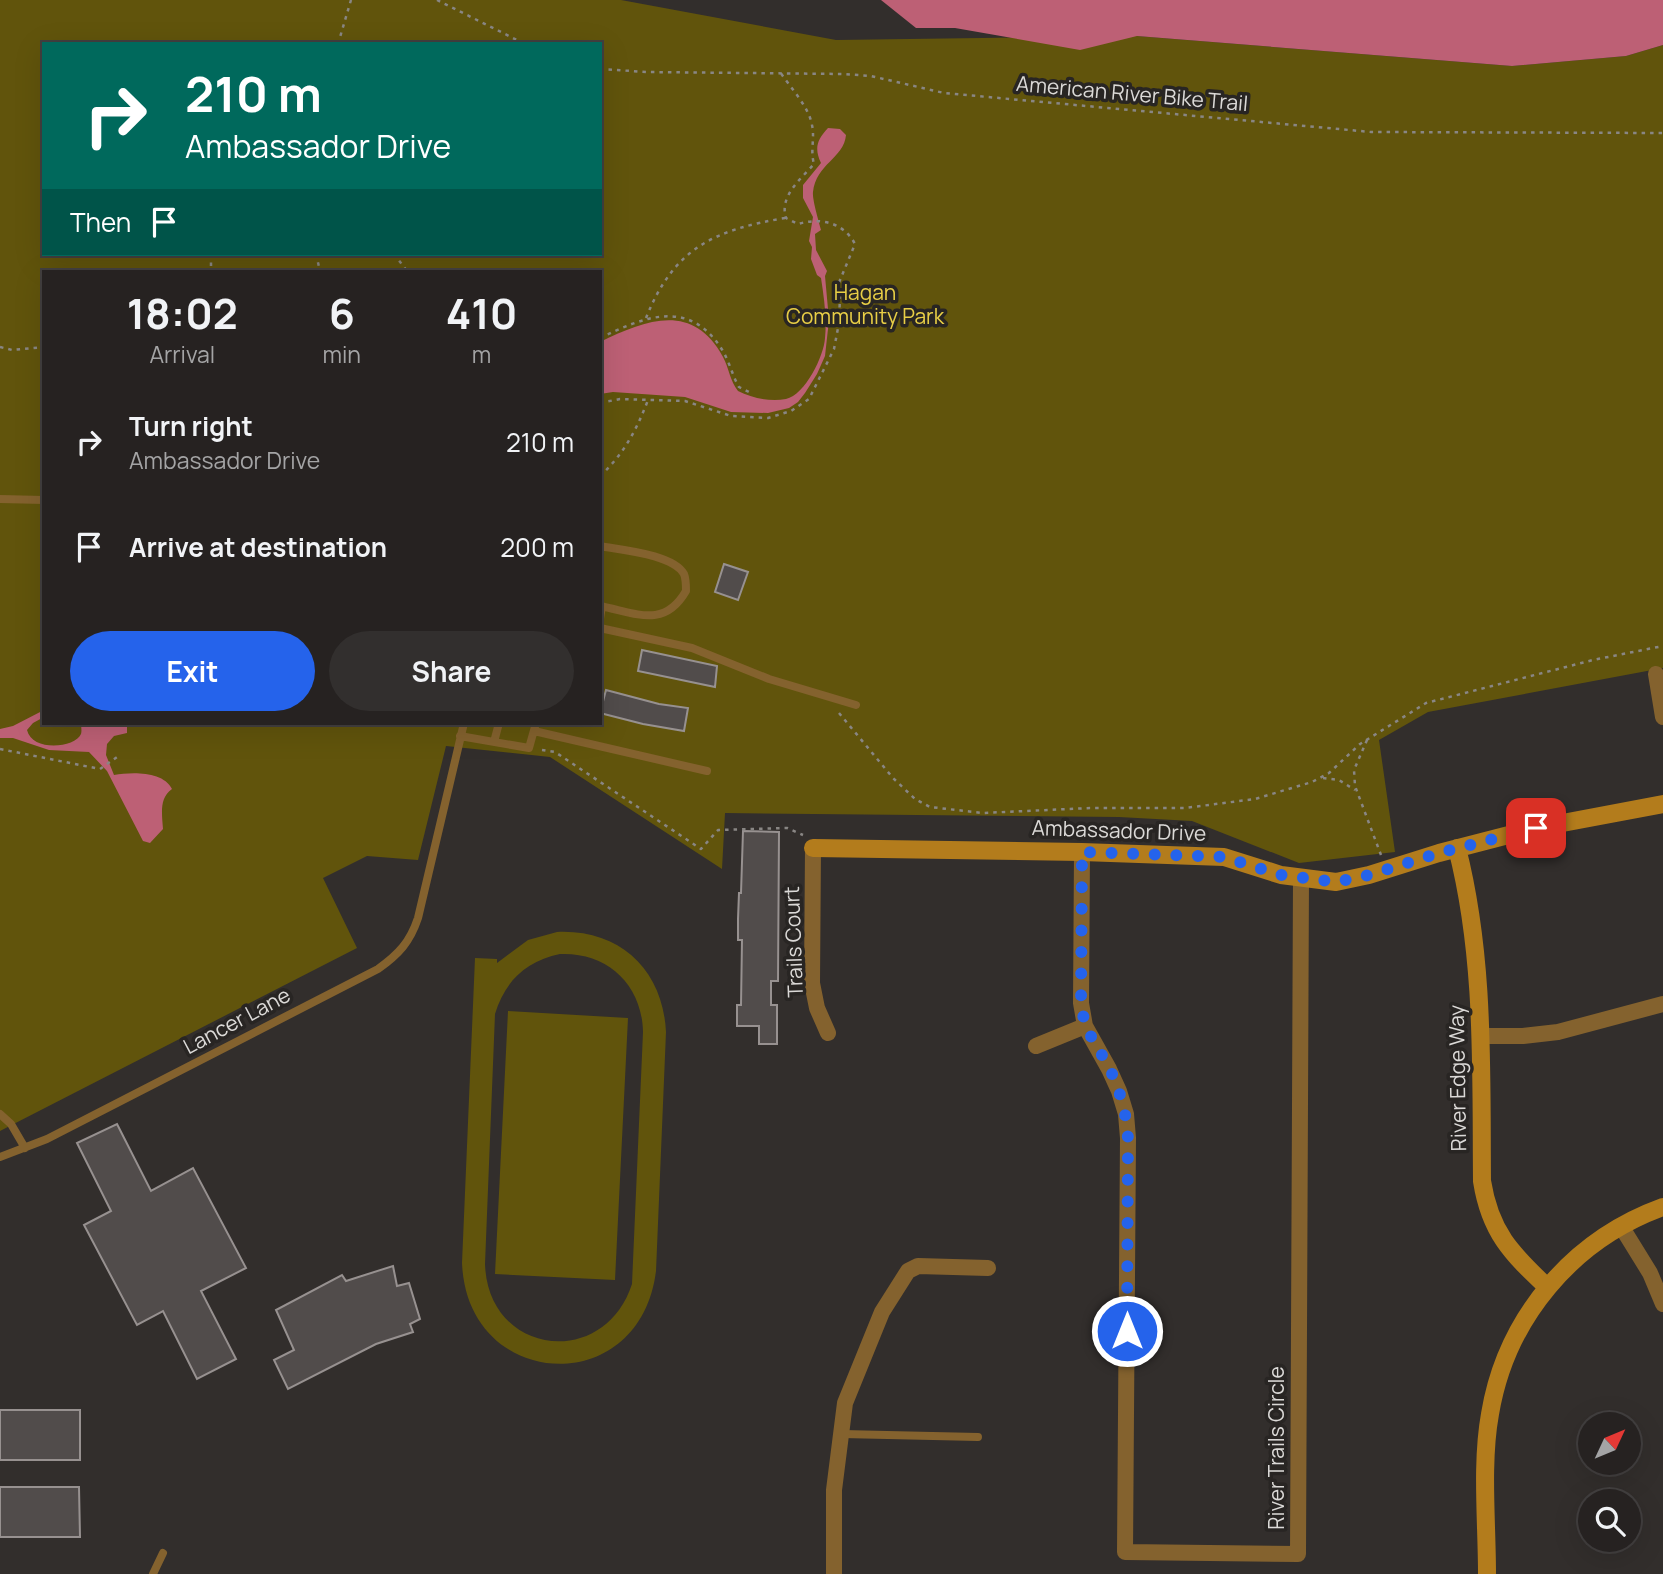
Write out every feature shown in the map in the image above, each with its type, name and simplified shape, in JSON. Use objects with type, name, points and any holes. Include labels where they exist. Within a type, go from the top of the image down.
[{"type":"street","points":[[1656,674],[1663,718]]},
{"type":"street","name":"Ambassador Drive","points":[[813,848],[1224,857],[1301,879],[1336,882],[1536,828],[1663,804]]},
{"type":"street","name":"Trails Court","points":[[813,848],[812,983],[817,1008],[828,1033]]},
{"type":"street","name":"River Edge Way","points":[[1457,848],[1476,959],[1481,1036],[1482,1181],[1485,1203],[1504,1243],[1547,1287]]},
{"type":"street","name":"River Trails Circle","points":[[1082,852],[1081,1003],[1085,1026],[1110,1069],[1119,1091],[1128,1138],[1125,1552],[1298,1554],[1301,879]]},
{"type":"street","points":[[1481,1036],[1523,1036],[1558,1032],[1663,1004]]},
{"type":"street","points":[[1036,1046],[1085,1026]]},
{"type":"street","points":[[1487,1574],[1487,1443],[1495,1388],[1514,1337],[1547,1287],[1586,1249],[1621,1226],[1663,1207]]},
{"type":"street","points":[[1621,1226],[1650,1273],[1663,1304]]},
{"type":"street","points":[[834,1574],[834,1490],[845,1403],[882,1312],[908,1271],[918,1266],[988,1268]]},
{"type":"lane","points":[[0,499],[42,500]]},
{"type":"lane","points":[[602,546],[664,559],[683,572],[686,581],[686,591],[680,601],[665,614],[652,617],[602,606]]},
{"type":"lane","points":[[602,628],[692,648],[769,678],[856,705]]},
{"type":"lane","name":"Lancer Lane","points":[[0,1157],[25,1148],[378,969],[404,949],[413,934],[463,725]]},
{"type":"lane","points":[[494,742],[498,725]]},
{"type":"lane","points":[[460,736],[529,748],[535,727],[707,771]]},
{"type":"lane","points":[[0,1114],[10,1124],[25,1148]]},
{"type":"lane","points":[[842,1434],[978,1437]]},
{"type":"lane","points":[[153,1574],[163,1553]]},
{"type":"path","points":[[339,42],[351,0]]},
{"type":"path","points":[[436,0],[521,42]]},
{"type":"path","name":"American River Bike Trail","points":[[602,69],[852,74],[944,93],[1371,132],[1663,133]]},
{"type":"path","points":[[780,72],[812,122],[814,139],[811,152],[814,164],[796,183],[789,196],[783,209],[786,218]]},
{"type":"path","points":[[602,404],[620,399],[685,401],[731,416],[768,418],[792,411],[809,399],[834,349],[839,323],[838,285],[855,244],[849,233],[834,223],[808,221],[798,224],[786,218],[728,231],[706,240],[678,262],[646,318]]},
{"type":"path","points":[[396,256],[406,270]]},
{"type":"path","points":[[602,337],[646,318],[687,318],[700,325],[722,349],[739,387],[751,393]]},
{"type":"path","points":[[0,347],[12,350],[42,347]]},
{"type":"path","points":[[602,473],[614,464],[636,431],[648,400]]},
{"type":"path","points":[[822,695],[893,778],[915,799],[930,807],[983,813],[1090,808],[1185,808],[1255,799],[1293,789],[1319,778],[1329,773],[1367,740],[1426,703],[1593,660],[1663,646]]},
{"type":"path","points":[[1367,740],[1354,770],[1356,791],[1385,870]]},
{"type":"path","points":[[529,748],[555,752],[701,849],[718,830],[787,828],[804,835],[813,848]]},
{"type":"path","points":[[0,749],[100,769],[117,757]]},
{"type":"path","points":[[1319,778],[1339,780],[1356,791]]},
{"type":"green space","name":"Hagan Community Park","points":[[0,0],[621,0],[836,40],[1137,36],[1512,66],[1626,56],[1663,45],[1663,668],[1428,712],[1379,740],[1395,852],[1299,863],[1192,821],[1119,817],[725,813],[722,869],[550,757],[446,746],[418,860],[367,856],[323,878],[357,948],[0,1131]]},
{"type":"green space","points":[[557,932],[580,933],[618,946],[647,972],[657,990],[666,1032],[656,1271],[643,1313],[620,1343],[589,1359],[555,1364],[521,1356],[492,1337],[471,1305],[462,1263],[475,958],[497,959],[497,963],[528,940]],"holes":[[[560,954],[577,955],[607,965],[619,974],[636,999],[641,1015],[643,1032],[632,1284],[618,1312],[598,1330],[574,1340],[549,1341],[525,1333],[505,1318],[491,1295],[485,1264],[495,1014],[511,982],[527,967]]]},
{"type":"green space","points":[[508,1011],[628,1018],[615,1280],[495,1274]]},
{"type":"shaded area","points":[[881,0],[1663,0],[1663,45],[1626,56],[1512,66],[1137,36],[1080,50],[955,28],[916,28]]},
{"type":"shaded area","points":[[828,128],[840,129],[846,135],[840,150],[819,175],[813,192],[821,230],[815,234],[816,250],[827,271],[825,276],[829,320],[825,356],[817,374],[798,402],[789,408],[768,413],[731,412],[685,397],[613,392],[602,394],[602,341],[634,327],[667,320],[683,322],[697,328],[711,339],[723,357],[738,391],[755,397],[786,399],[806,383],[817,364],[825,338],[821,278],[817,275],[811,259],[812,247],[809,241],[813,217],[803,198],[803,185],[821,163],[818,144]]},
{"type":"shaded area","points":[[42,711],[42,718],[27,730],[37,742],[54,746],[77,739],[81,734],[81,725],[126,725],[127,733],[114,736],[107,744],[106,755],[114,775],[138,773],[154,776],[168,783],[172,789],[163,802],[163,829],[150,843],[143,841],[107,771],[89,752],[49,750],[13,738],[0,738],[0,729],[13,726]]},
{"type":"building","points":[[724,564],[748,572],[738,600],[715,592]]},
{"type":"building","points":[[642,650],[717,666],[715,687],[638,671]]},
{"type":"building","points":[[606,690],[659,704],[688,708],[684,731],[602,714]]},
{"type":"building","points":[[743,831],[779,832],[778,981],[771,981],[771,1005],[777,1005],[777,1044],[759,1044],[759,1026],[737,1026],[737,1005],[741,1005],[742,940],[738,940],[738,919]]},
{"type":"building","points":[[117,1124],[151,1191],[193,1168],[246,1268],[201,1291],[236,1359],[197,1379],[163,1311],[137,1325],[84,1225],[111,1211],[77,1143]]},
{"type":"building","points":[[393,1266],[397,1286],[409,1283],[420,1319],[410,1324],[413,1332],[376,1344],[288,1389],[274,1360],[294,1350],[276,1310],[342,1275],[346,1281]]},
{"type":"building","points":[[0,1410],[80,1410],[80,1460],[0,1460]]},
{"type":"building","points":[[0,1487],[79,1487],[80,1537],[0,1537]]},
{"type":"route","points":[[1127,1331],[1128,1138],[1119,1091],[1110,1069],[1085,1026],[1081,1003],[1082,852],[1224,857],[1281,875],[1336,882],[1536,828]]}]
